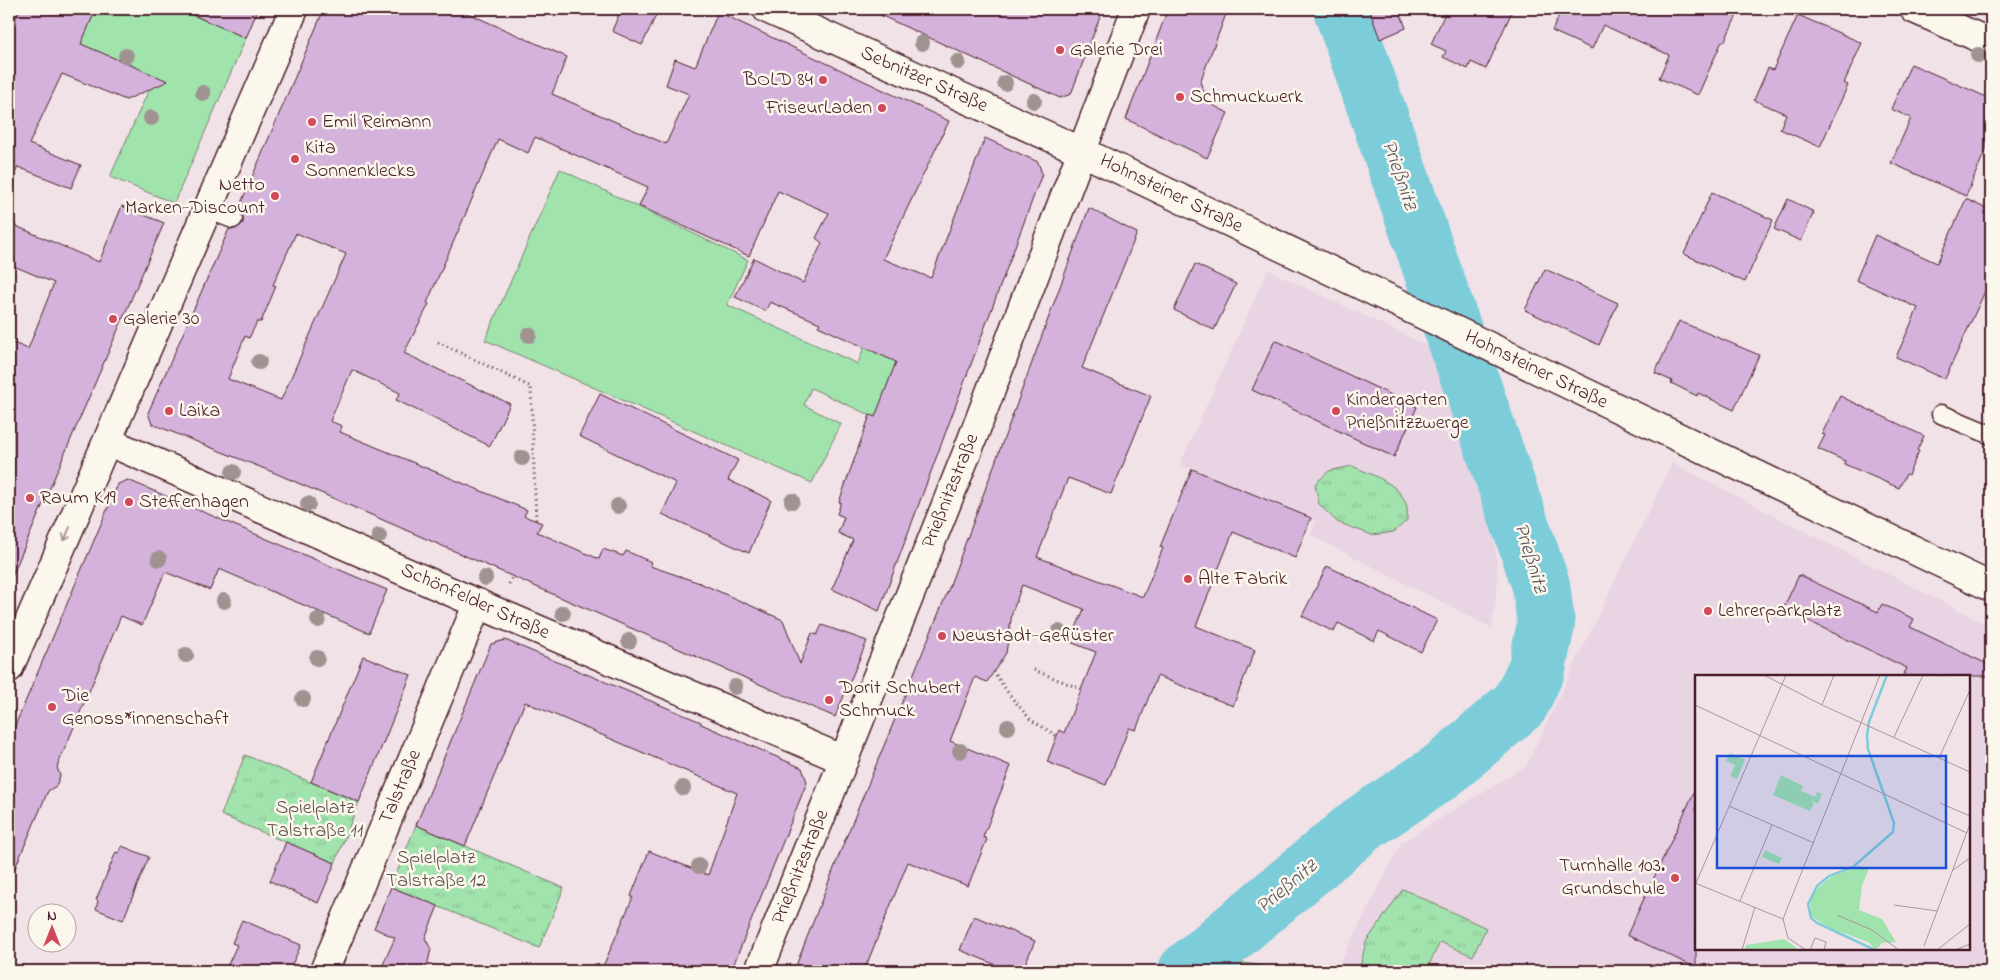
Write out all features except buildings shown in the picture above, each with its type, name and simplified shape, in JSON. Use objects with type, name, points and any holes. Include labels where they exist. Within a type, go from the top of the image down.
[{"type":"street","points":[[9,668],[294,9]]},
{"type":"street","name":"Sebnitzer Straße","points":[[767,9],[1081,151]]},
{"type":"street","name":"Prießnitzstraße","points":[[759,971],[968,450],[1136,9]]},
{"type":"street","points":[[1930,12],[1991,43]]},
{"type":"street","name":"Hohnsteiner Straße","points":[[1081,151],[1991,587]]},
{"type":"street","name":"Schönfelder Straße","points":[[107,441],[844,760]]},
{"type":"street","name":"Talstraße","points":[[324,971],[478,603]]},
{"type":"lane","points":[[207,209],[233,219]]},
{"type":"lane","points":[[1941,414],[1991,435]]},
{"type":"path","points":[[438,342],[531,387],[536,521]]},
{"type":"path","points":[[1034,670],[1082,689]]},
{"type":"path","points":[[996,675],[1010,697],[1031,720],[1057,736]]},
{"type":"shaded area","name":"Kindergarten Prießnitzzwerge","points":[[1268,270],[1453,358],[1490,501],[1498,577],[1492,628],[1311,535],[1316,522],[1311,518],[1180,464]]},
{"type":"shaded area","points":[[1672,463],[1991,627],[1991,971],[1336,971],[1402,842],[1526,766]]},
{"type":"green space","points":[[96,9],[179,9],[246,38],[174,203],[110,177],[155,76],[80,44]]},
{"type":"green space","points":[[560,169],[748,260],[727,305],[858,364],[875,317],[912,335],[880,420],[811,388],[804,405],[841,424],[812,483],[485,340]]},
{"type":"green space","points":[[1352,466],[1383,480],[1397,490],[1402,497],[1407,506],[1407,520],[1394,532],[1372,535],[1337,522],[1319,504],[1315,484],[1329,471]]},
{"type":"green space","name":"Spielplatz Talstraße 11","points":[[245,755],[359,802],[335,863],[221,815]]},
{"type":"green space","name":"Spielplatz Talstraße 12","points":[[416,825],[564,888],[539,948],[391,887]]},
{"type":"green space","points":[[1403,889],[1486,928],[1473,956],[1440,942],[1426,971],[1359,971],[1366,942]]},
{"type":"green space","points":[[1233,961],[1285,970],[1288,971],[1212,971]]},
{"type":"waterway","name":"Prießnitz","points":[[1187,971],[1361,825],[1442,771],[1520,704],[1537,668],[1546,624],[1541,585],[1342,9]]},
{"type":"place","name":"Galerie Drei","points":[[1060,50]]},
{"type":"place","name":"BOLD 84","points":[[823,80]]},
{"type":"place","name":"Schmuckwerk","points":[[1180,97]]},
{"type":"place","name":"FriseurLaden","points":[[882,108]]},
{"type":"place","name":"Emil Reimann","points":[[312,122]]},
{"type":"place","name":"Kita Sonnenklecks","points":[[295,159]]},
{"type":"place","name":"Netto Marken-Discount","points":[[275,196]]},
{"type":"place","name":"Galerie 30","points":[[113,319]]},
{"type":"place","name":"Laika","points":[[169,411]]},
{"type":"place","name":"Kindergarten Prießnitzzwerge","points":[[1336,411]]},
{"type":"place","name":"Raum K19","points":[[30,498]]},
{"type":"place","name":"Steffenhagen","points":[[129,502]]},
{"type":"place","name":"Alte Fabrik","points":[[1188,579]]},
{"type":"place","name":"Lehrerparkplatz","points":[[1708,611]]},
{"type":"place","name":"Neustadt-Geflüster","points":[[942,636]]},
{"type":"place","name":"Dorit Schubert Schmuck","points":[[829,700]]},
{"type":"place","name":"Die Genoss*innenschaft","points":[[52,707]]},
{"type":"place","name":"Turnhalle 103. Grundschule","points":[[1675,878]]}]
